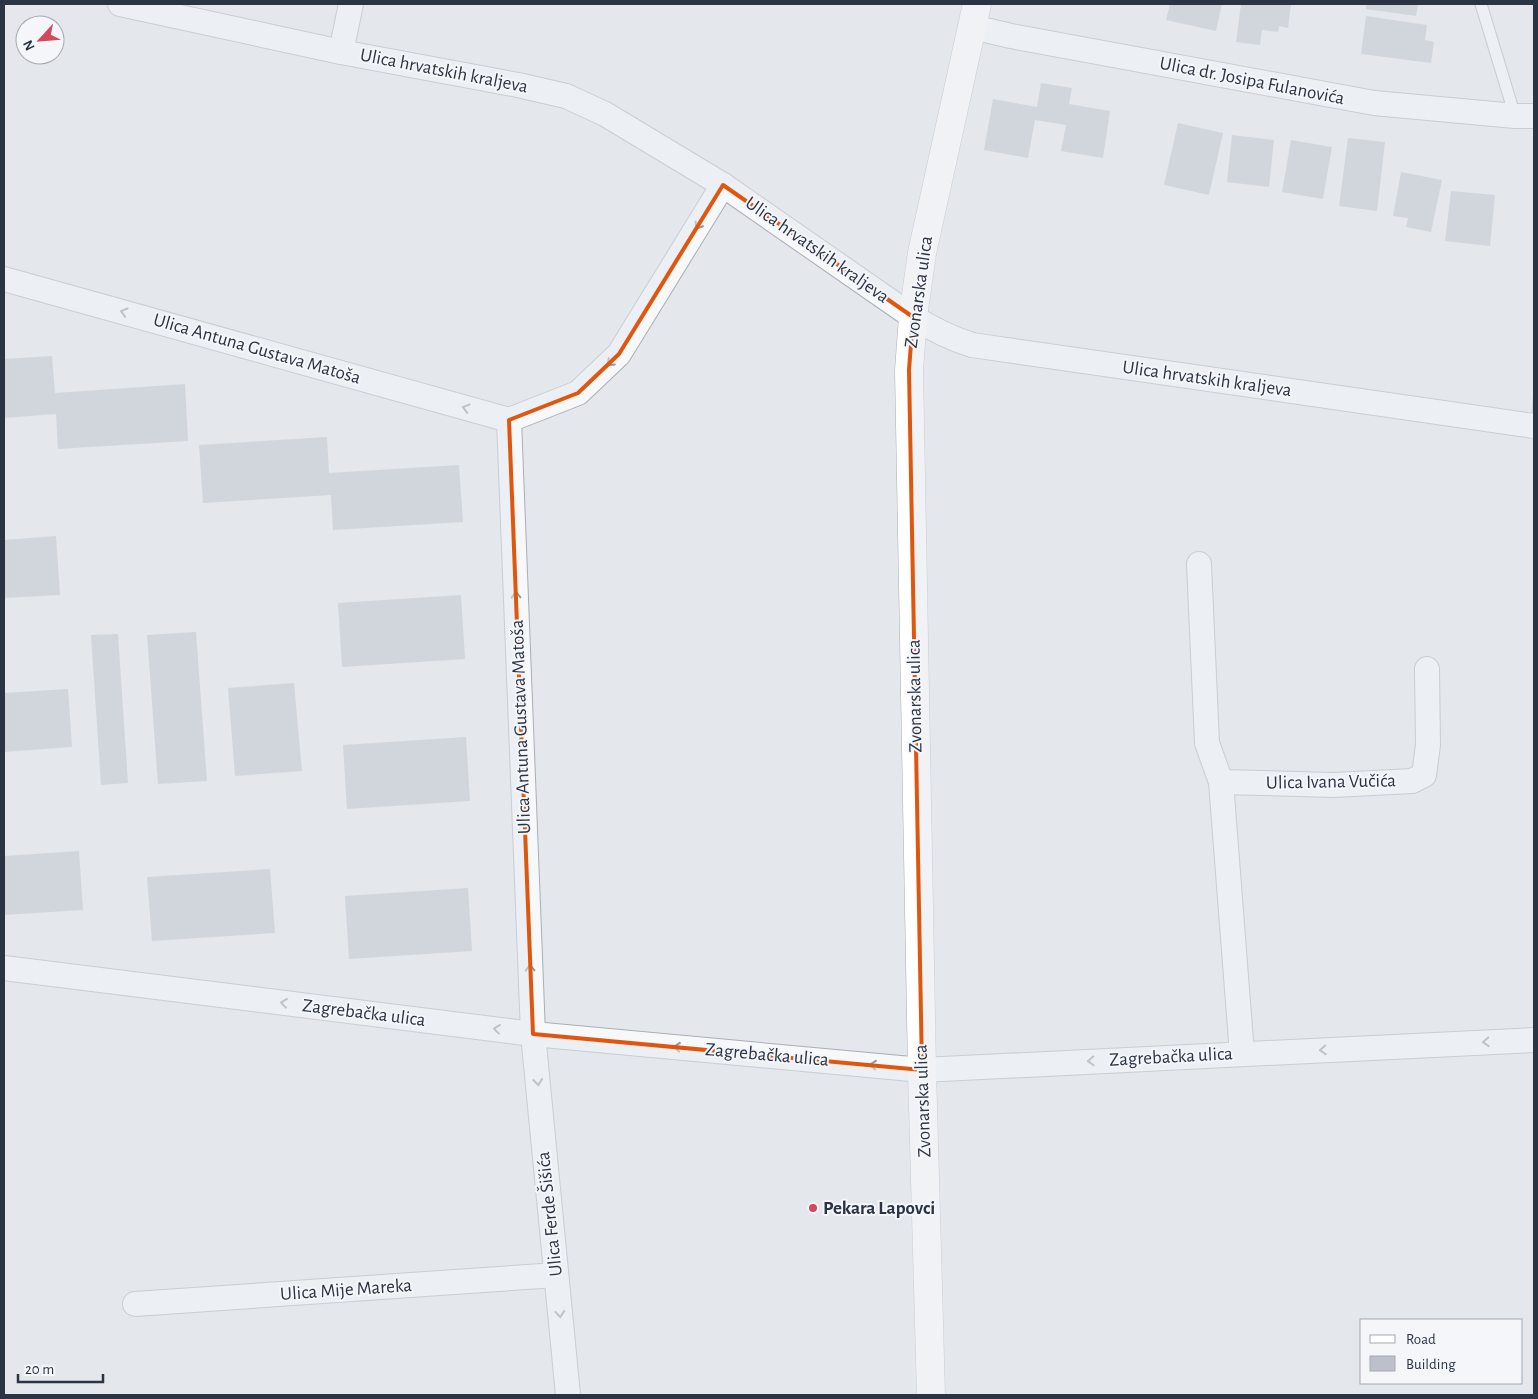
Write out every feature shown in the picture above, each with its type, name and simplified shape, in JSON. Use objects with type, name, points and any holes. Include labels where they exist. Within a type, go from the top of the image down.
[{"type":"main road","name":"Zvonarska ulica","points":[[931,1395],[922,1070],[909,370],[913,317],[922,252],[975,15]]},
{"type":"street","name":"Ulica hrvatskih kraljeva","points":[[120,4],[341,52],[518,84],[566,96],[605,114],[723,185],[913,317],[947,336],[972,345],[1534,426]]},
{"type":"street","points":[[341,52],[351,4]]},
{"type":"street","name":"Ulica dr. Josipa Fulanovića","points":[[975,15],[1011,36],[1374,103],[1524,116]]},
{"type":"street","points":[[509,420],[578,393],[619,354],[723,185]]},
{"type":"street","name":"Ulica Antuna Gustava Matoša","points":[[4,279],[509,420],[533,1034]]},
{"type":"street","points":[[1199,564],[1207,743],[1221,782],[1242,1054]]},
{"type":"street","name":"Ulica Ivana Vučića","points":[[1221,782],[1334,785],[1412,781],[1424,775],[1428,745],[1427,669]]},
{"type":"street","name":"Zagrebačka ulica","points":[[4,968],[533,1034],[922,1070],[1534,1040]]},
{"type":"street","name":"Ulica Ferde Šišića","points":[[533,1034],[568,1395]]},
{"type":"street","name":"Ulica Mije Mareka","points":[[135,1304],[556,1275]]},
{"type":"lane","points":[[1481,4],[1524,116]]},
{"type":"highlighted area","points":[[723,185],[913,317],[909,370],[922,1070],[533,1034],[509,420],[578,393],[619,354]]},
{"type":"building","points":[[1170,4],[1222,4],[1216,31],[1166,20]]},
{"type":"building","points":[[1241,4],[1291,4],[1288,28],[1279,26],[1278,32],[1262,30],[1260,45],[1236,42]]},
{"type":"building","points":[[1366,4],[1418,4],[1416,16],[1366,9]]},
{"type":"building","points":[[1366,16],[1427,25],[1425,40],[1434,42],[1431,63],[1361,54]]},
{"type":"building","points":[[1041,83],[1072,88],[1069,104],[1110,111],[1103,158],[1061,151],[1066,125],[1035,120],[1028,158],[984,150],[993,99],[1037,107]]},
{"type":"building","points":[[1178,123],[1223,133],[1209,195],[1164,185]]},
{"type":"building","points":[[1232,135],[1274,140],[1269,187],[1227,182]]},
{"type":"building","points":[[1348,138],[1385,142],[1377,211],[1339,206]]},
{"type":"building","points":[[1291,140],[1332,147],[1323,199],[1282,192]]},
{"type":"building","points":[[1401,172],[1442,180],[1431,232],[1406,227],[1408,218],[1393,216]]},
{"type":"building","points":[[1451,191],[1495,195],[1490,246],[1445,241]]},
{"type":"building","points":[[52,356],[55,393],[185,384],[188,441],[58,449],[56,414],[4,418],[4,359]]},
{"type":"building","points":[[1533,394],[1534,417],[1531,417]]},
{"type":"building","points":[[327,437],[329,473],[459,465],[463,522],[333,530],[331,495],[203,503],[199,445]]},
{"type":"building","points":[[56,536],[60,595],[4,598],[4,540]]},
{"type":"building","points":[[461,595],[465,659],[342,667],[338,603]]},
{"type":"building","points":[[196,632],[207,781],[158,784],[147,635]]},
{"type":"building","points":[[118,634],[128,783],[101,785],[91,635]]},
{"type":"building","points":[[294,683],[302,771],[235,776],[228,688]]},
{"type":"building","points":[[68,689],[72,747],[4,752],[4,693]]},
{"type":"building","points":[[466,737],[470,801],[347,809],[343,745]]},
{"type":"building","points":[[79,851],[83,910],[4,915],[4,856]]},
{"type":"building","points":[[270,869],[275,933],[152,941],[147,877]]},
{"type":"building","points":[[468,888],[472,951],[349,959],[345,896]]},
{"type":"place","name":"Pekara Lapovci","points":[[813,1208]]}]
